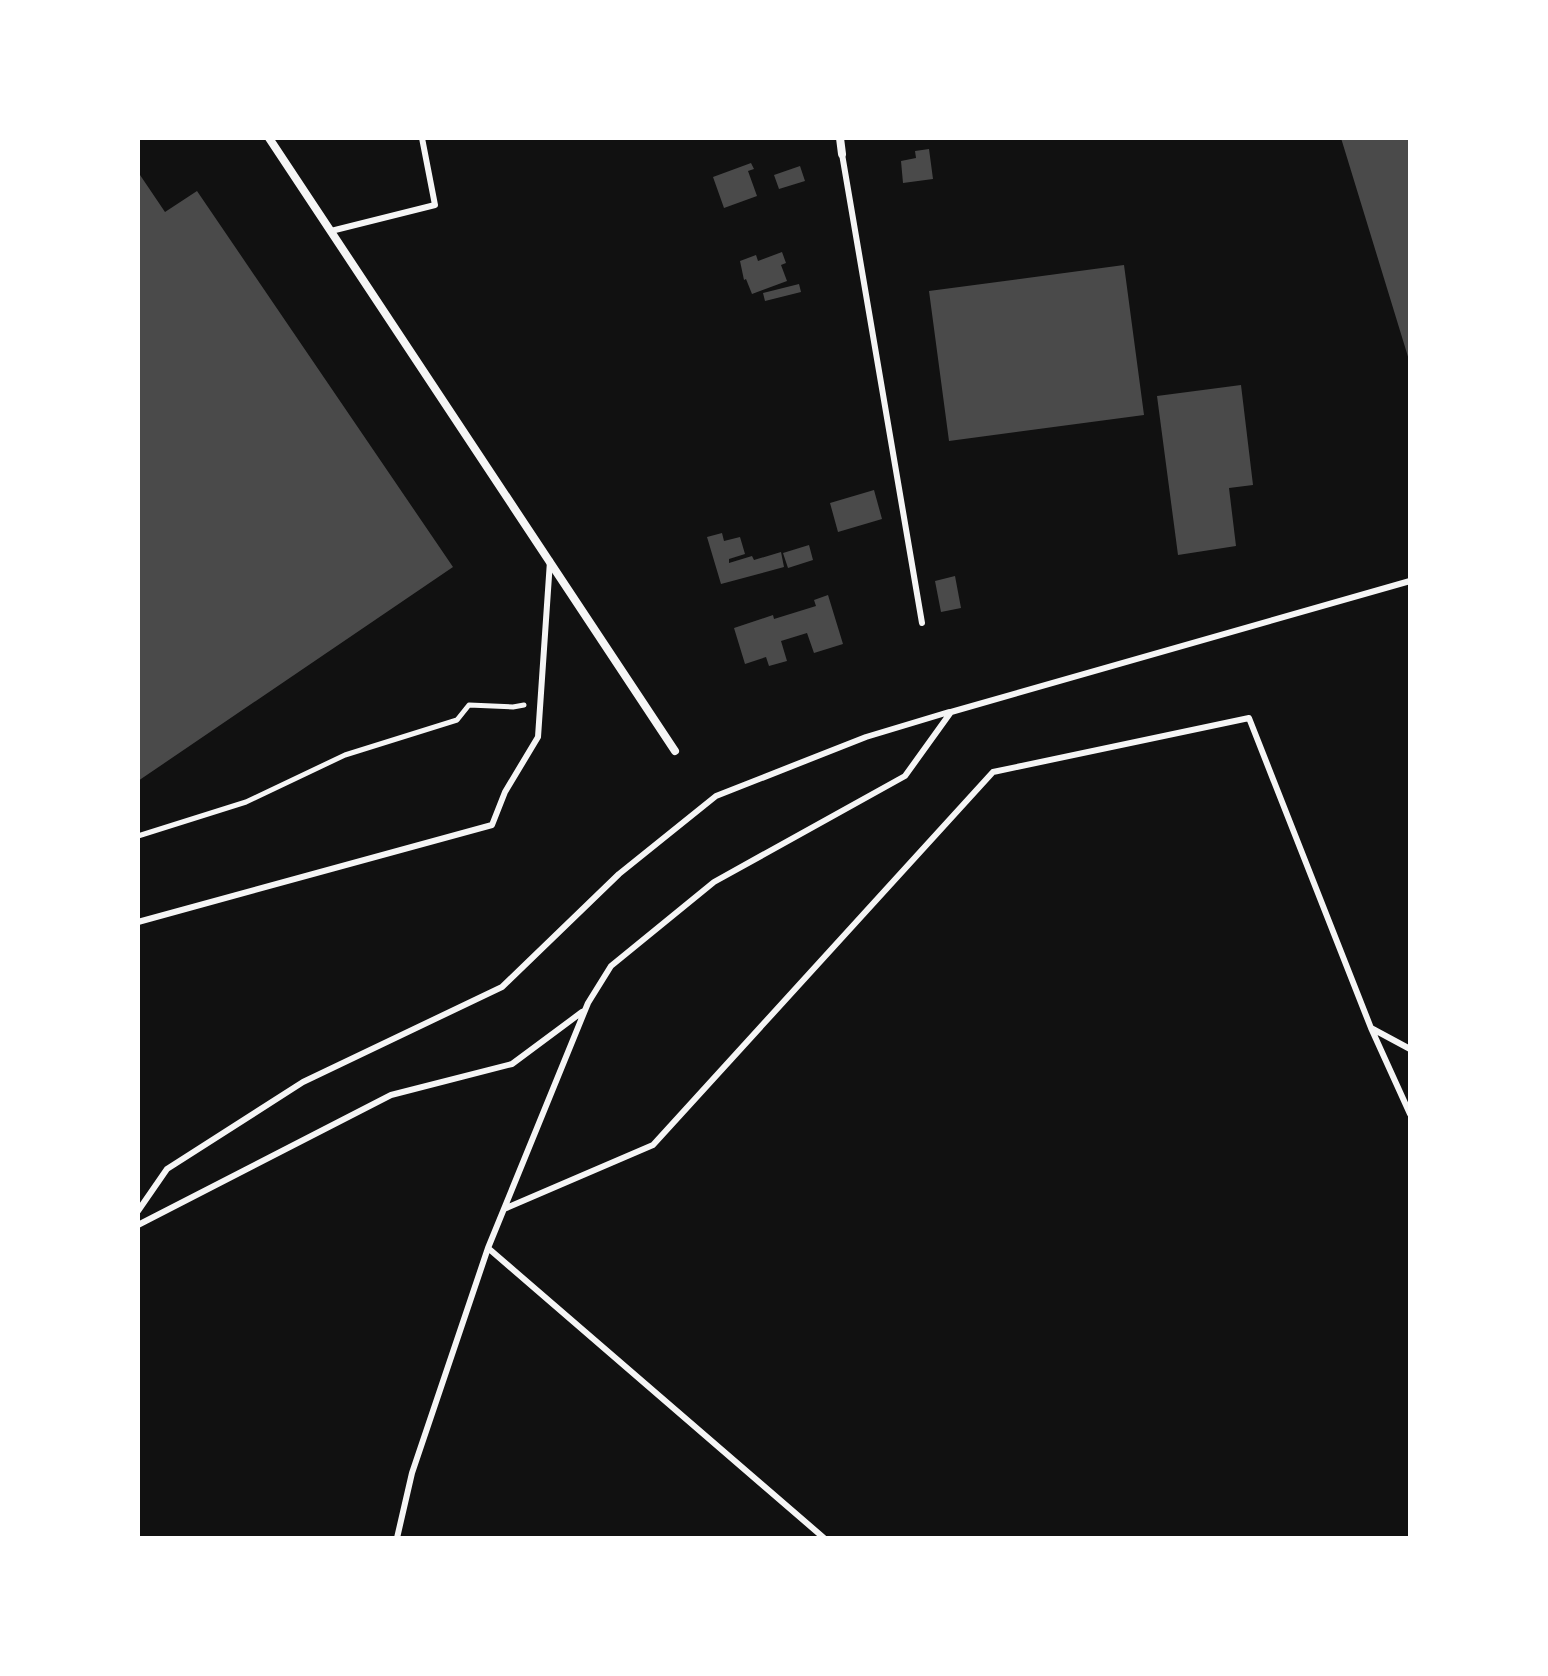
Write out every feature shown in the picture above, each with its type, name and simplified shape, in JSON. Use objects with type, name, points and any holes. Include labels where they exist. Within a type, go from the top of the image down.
[{"type":"street","points":[[269,138],[675,751]]},
{"type":"street","points":[[840,138],[842,154]]},
{"type":"lane","points":[[331,231],[435,205],[422,138]]},
{"type":"lane","points":[[842,154],[922,623]]},
{"type":"lane","points":[[138,922],[492,825],[505,792],[538,737],[550,561]]},
{"type":"lane","points":[[138,1211],[167,1169],[303,1082],[502,987],[619,874],[716,796],[866,737],[1410,581]]},
{"type":"lane","points":[[397,1538],[412,1473],[488,1248],[585,1010],[611,966],[714,882],[905,776],[951,712]]},
{"type":"lane","points":[[504,1209],[653,1145],[993,772],[1249,718],[1371,1028],[1410,1114]]},
{"type":"lane","points":[[138,1225],[391,1095],[512,1064],[585,1010]]},
{"type":"lane","points":[[1371,1028],[1410,1049]]},
{"type":"lane","points":[[488,1248],[824,1538]]},
{"type":"path","points":[[138,836],[246,802],[345,755],[457,720],[469,705],[513,707],[541,702]]},
{"type":"building","points":[[1341,138],[1410,138],[1410,360],[1409,360]]},
{"type":"building","points":[[929,149],[933,179],[903,183],[901,161],[916,158],[915,151]]},
{"type":"building","points":[[751,163],[754,169],[748,171],[757,196],[724,208],[713,177]]},
{"type":"building","points":[[800,166],[805,181],[779,189],[774,175]]},
{"type":"building","points":[[138,172],[165,212],[197,191],[453,567],[138,781]]},
{"type":"building","points":[[782,252],[786,263],[781,265],[787,281],[752,294],[744,280],[740,261],[756,255],[758,261]]},
{"type":"building","points":[[1124,265],[1144,415],[949,441],[929,291]]},
{"type":"building","points":[[799,284],[801,292],[765,301],[763,293]]},
{"type":"building","points":[[1241,385],[1253,485],[1229,488],[1236,546],[1178,555],[1157,396]]},
{"type":"building","points":[[874,490],[882,519],[838,532],[830,503]]},
{"type":"building","points":[[722,533],[724,541],[740,537],[745,554],[729,559],[729,563],[781,552],[784,567],[721,584],[707,537]]},
{"type":"building","points":[[809,545],[813,560],[788,568],[783,553]]},
{"type":"building","points":[[955,576],[961,608],[941,612],[935,581]]},
{"type":"building","points":[[828,595],[843,644],[814,653],[807,633],[781,641],[787,661],[769,666],[766,657],[745,664],[734,628],[773,615],[774,619],[816,606],[814,600]]}]
